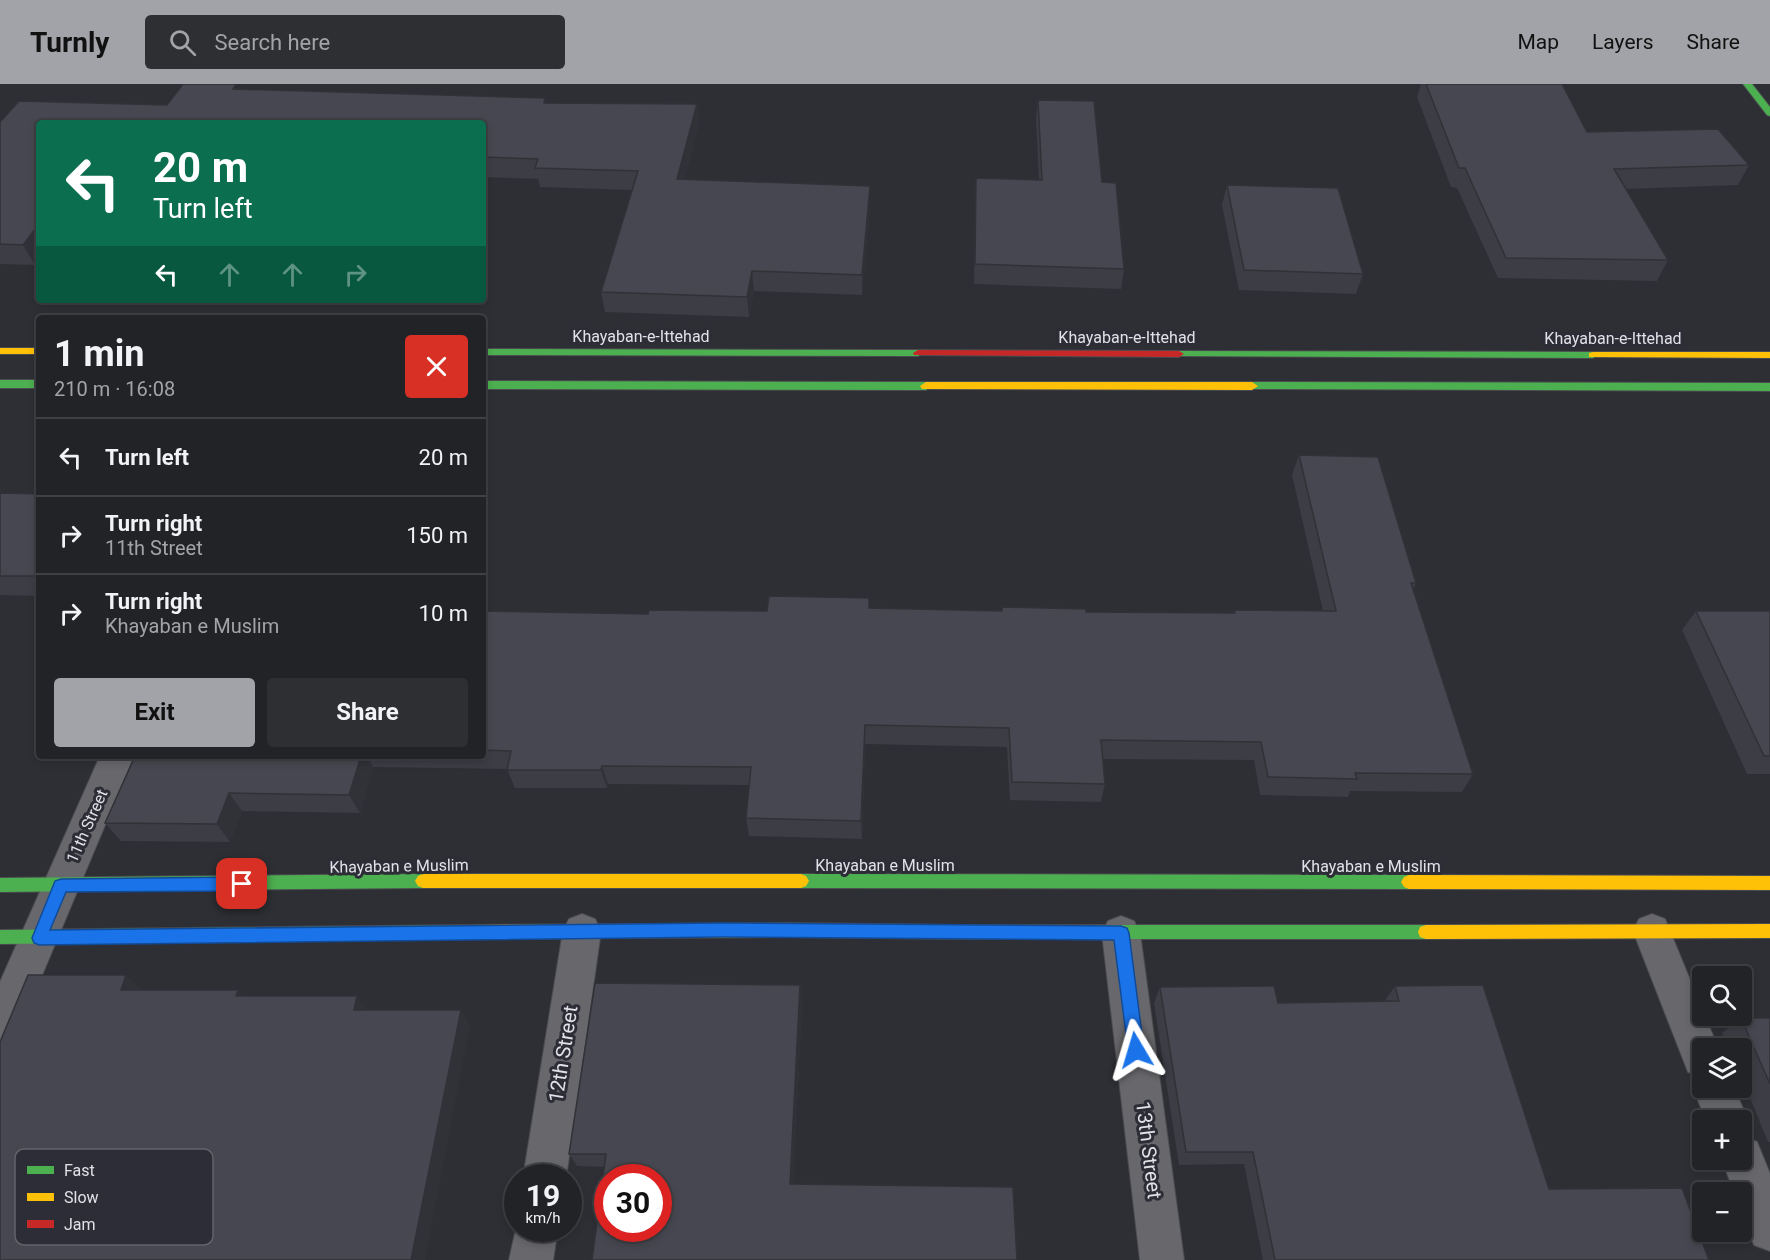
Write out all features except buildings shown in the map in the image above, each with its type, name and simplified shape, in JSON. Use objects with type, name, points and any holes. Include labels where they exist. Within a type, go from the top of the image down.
[{"type":"main road","points":[[1747,84],[1770,113]]},
{"type":"main road","points":[[0,351],[36,351]]},
{"type":"main road","name":"Khayaban-e-Ittehad","points":[[486,352],[1770,355]]},
{"type":"main road","points":[[0,384],[36,384]]},
{"type":"main road","points":[[486,385],[1770,387]]},
{"type":"main road","points":[[724,900],[725,881]]},
{"type":"main road","name":"Khayaban e Muslim","points":[[0,885],[286,889],[725,881],[1350,887],[1770,883]]},
{"type":"main road","points":[[0,938],[272,930],[582,931],[723,925],[1121,933],[1359,927],[1770,931]]},
{"type":"street","name":"11th Street","points":[[0,1028],[116,759]]},
{"type":"street","name":"12th Street","points":[[546,1164],[582,931]]},
{"type":"street","points":[[1652,931],[1694,1038]]},
{"type":"street","name":"13th Street","points":[[1121,933],[1162,1260]]},
{"type":"street","points":[[1747,1170],[1770,1229]]},
{"type":"street","points":[[531,1260],[534,1242]]},
{"type":"traffic: fast","points":[[1747,84],[1770,113]]},
{"type":"traffic: fast","points":[[486,352],[918,353]]},
{"type":"traffic: fast","points":[[1179,354],[1593,355]]},
{"type":"traffic: fast","points":[[0,384],[36,384]]},
{"type":"traffic: fast","points":[[486,385],[926,386]]},
{"type":"traffic: fast","points":[[1252,386],[1770,387]]},
{"type":"traffic: fast","points":[[0,885],[423,881]]},
{"type":"traffic: fast","points":[[801,881],[1409,882]]},
{"type":"traffic: fast","points":[[0,937],[471,932]]},
{"type":"traffic: fast","points":[[962,932],[1426,932]]},
{"type":"traffic: slow","points":[[0,351],[36,351]]},
{"type":"traffic: slow","points":[[1593,355],[1770,355]]},
{"type":"traffic: slow","points":[[926,386],[1252,386]]},
{"type":"traffic: slow","points":[[423,881],[801,881]]},
{"type":"traffic: slow","points":[[1409,882],[1770,883]]},
{"type":"traffic: slow","points":[[471,932],[787,930]]},
{"type":"traffic: slow","points":[[1426,932],[1770,931]]},
{"type":"traffic: jam","points":[[918,353],[1179,354]]},
{"type":"traffic: jam","points":[[787,930],[962,932]]},
{"type":"route","points":[[242,884],[61,886],[39,938],[722,930],[1121,933],[1136,1050]]}]
